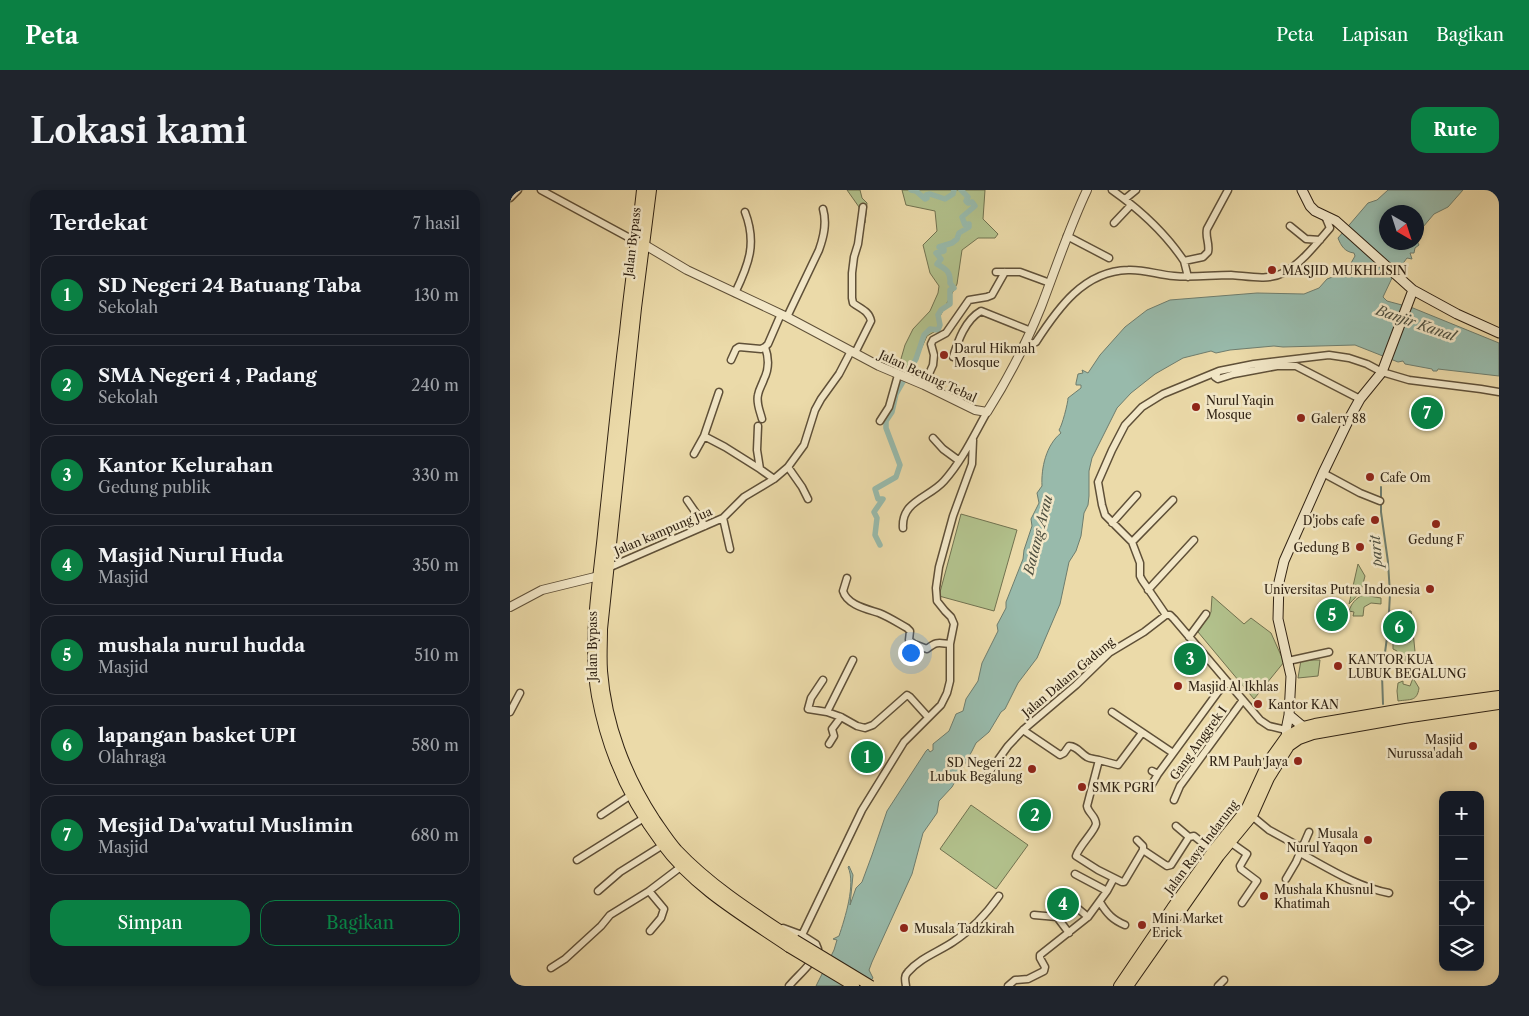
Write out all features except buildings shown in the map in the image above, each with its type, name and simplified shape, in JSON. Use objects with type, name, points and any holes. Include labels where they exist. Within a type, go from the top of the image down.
[{"type":"main road","name":"Jalan Bypass","points":[[641,244],[642,190]]},
{"type":"main road","name":"Jalan Bypass","points":[[651,190],[641,244],[599,576],[594,640],[597,694],[611,737],[636,789],[682,866],[708,891],[871,986]]},
{"type":"main road","points":[[1302,190],[1310,206],[1336,221],[1413,290],[1457,314],[1499,333]]},
{"type":"main road","points":[[1287,738],[1291,676],[1278,618],[1279,582],[1284,561],[1350,417],[1360,399],[1384,368],[1413,290]]},
{"type":"main road","name":"Jalan Bypass","points":[[621,405],[602,629],[602,672],[616,765],[631,796],[663,845],[854,986]]},
{"type":"main road","points":[[1404,714],[1499,696]]},
{"type":"main road","points":[[1303,727],[1499,704]]},
{"type":"main road","name":"Jalan Raya Indarung","points":[[1287,738],[1299,739],[1313,734],[1404,714]]},
{"type":"main road","points":[[1289,715],[1313,734]]},
{"type":"main road","name":"Jalan Raya Indarung","points":[[1119,986],[1178,907],[1246,810],[1268,762],[1287,738],[1303,727]]},
{"type":"main road","name":"Jalan Raya Indarung","points":[[1216,854],[1230,842],[1252,816],[1287,738]]},
{"type":"main road","name":"Jalan Raya Indarung","points":[[1128,986],[1178,907]]},
{"type":"street","points":[[510,198],[518,190]]},
{"type":"street","name":"Jalan Betung Tebal","points":[[541,190],[687,270],[784,316],[902,376],[975,410],[987,412],[1008,377],[1031,331],[1067,236],[1087,190]]},
{"type":"street","points":[[1112,190],[1125,199],[1170,242],[1184,261],[1188,277]]},
{"type":"street","points":[[1125,199],[1136,190]]},
{"type":"street","points":[[1184,261],[1207,254],[1209,248],[1206,236],[1207,229],[1228,190]]},
{"type":"street","points":[[1114,223],[1131,205]]},
{"type":"street","name":"Jalan kampung Jua","points":[[607,568],[723,518],[744,497],[774,479],[788,466],[804,445],[815,410],[840,374],[871,321],[869,315],[864,310],[853,304],[852,298],[852,273],[863,207]]},
{"type":"street","points":[[731,360],[736,349],[739,347],[761,349],[768,344],[819,250],[823,240],[825,216],[823,209]]},
{"type":"street","points":[[735,293],[746,270],[750,255],[751,233],[745,212]]},
{"type":"street","points":[[1024,344],[1036,342],[1056,313],[1081,287],[1094,278],[1130,270],[1188,277],[1208,275],[1262,277],[1284,273],[1295,265],[1330,228],[1325,216]]},
{"type":"street","points":[[1290,226],[1306,239],[1320,240]]},
{"type":"street","points":[[1067,236],[1109,258]]},
{"type":"street","points":[[996,272],[1022,272],[1050,283]]},
{"type":"street","points":[[924,385],[933,365],[934,355],[931,344],[933,340],[946,334],[969,300],[987,297],[994,293],[1005,272]]},
{"type":"street","points":[[953,357],[959,339],[972,317],[981,312],[1031,331]]},
{"type":"street","points":[[762,419],[758,400],[759,390],[768,367],[765,347]]},
{"type":"street","points":[[1287,738],[1260,720],[1170,615],[1166,615],[1142,580],[1140,563],[1132,542],[1105,515],[1098,482],[1125,425],[1142,407],[1162,394],[1219,371],[1254,364],[1330,355],[1349,358],[1384,368],[1409,380],[1499,392]]},
{"type":"street","points":[[1219,371],[1215,375],[1216,379],[1277,366],[1296,366],[1360,399]]},
{"type":"street","points":[[880,421],[902,376]]},
{"type":"street","points":[[694,454],[704,436],[719,392]]},
{"type":"street","points":[[903,528],[903,518],[906,510],[943,482],[972,440],[987,412]]},
{"type":"street","points":[[758,426],[760,469]]},
{"type":"street","points":[[704,436],[725,447],[774,479]]},
{"type":"street","points":[[933,438],[943,450],[958,460]]},
{"type":"street","points":[[789,986],[809,966],[815,957],[818,949],[816,944],[795,941],[862,810],[904,742],[941,705],[947,693],[950,681],[950,644],[954,624],[952,617],[944,611],[937,601],[936,588],[939,567],[952,516],[972,464],[972,440]]},
{"type":"street","points":[[788,466],[808,499]]},
{"type":"street","points":[[1323,474],[1380,501]]},
{"type":"street","points":[[1112,523],[1137,496]]},
{"type":"street","points":[[687,500],[705,526]]},
{"type":"street","points":[[1132,542],[1173,500]]},
{"type":"street","points":[[723,518],[730,549]]},
{"type":"street","points":[[1148,590],[1194,540]]},
{"type":"street","points":[[510,607],[542,590],[599,576]]},
{"type":"street","points":[[847,578],[843,591],[847,599],[907,628],[910,631],[909,640],[914,644],[927,649],[935,643],[950,644]]},
{"type":"street","points":[[1189,637],[1206,614]]},
{"type":"street","name":"Jalan Dalam Gadung","points":[[985,778],[1008,746],[1023,730],[1109,654],[1144,632],[1166,615]]},
{"type":"street","points":[[1288,661],[1329,652]]},
{"type":"street","points":[[827,712],[854,660]]},
{"type":"street","points":[[822,680],[811,698],[808,709],[827,712],[865,728],[873,725],[907,695],[928,717]]},
{"type":"street","points":[[1151,786],[1155,773],[1218,692],[1228,682]]},
{"type":"street","points":[[510,712],[520,693]]},
{"type":"street","name":"Gang Anggrek I","points":[[1174,800],[1180,786],[1243,700]]},
{"type":"street","points":[[1112,712],[1173,752]]},
{"type":"street","points":[[829,744],[834,736],[832,729],[841,717]]},
{"type":"street","points":[[1023,730],[1060,755],[1071,745],[1087,757],[1118,765],[1142,733]]},
{"type":"street","points":[[1100,760],[1087,806],[1094,817],[1095,827],[1076,855],[1078,859],[1122,882],[1126,880],[1143,850]]},
{"type":"street","points":[[601,814],[631,796]]},
{"type":"street","points":[[1252,816],[1269,830],[1341,875],[1372,890],[1389,893]]},
{"type":"street","points":[[577,860],[644,818]]},
{"type":"street","points":[[1176,826],[1189,837],[1194,836],[1216,854]]},
{"type":"street","points":[[1286,879],[1309,832]]},
{"type":"street","points":[[1137,840],[1143,846],[1143,850],[1168,866],[1172,864],[1189,837]]},
{"type":"street","points":[[1230,842],[1248,854],[1240,866],[1241,869],[1257,881],[1242,904]]},
{"type":"street","points":[[598,891],[620,872],[663,845]]},
{"type":"street","points":[[551,968],[565,959],[601,926],[610,915],[649,891],[682,866]]},
{"type":"street","points":[[1075,874],[1107,891]]},
{"type":"street","points":[[1008,986],[1015,980],[1028,980],[1044,971],[1045,967],[1040,955],[1088,917],[1100,902],[1114,878]]},
{"type":"street","points":[[649,891],[664,909],[661,918],[650,932]]},
{"type":"street","points":[[906,986],[904,978],[908,972],[920,961],[956,941],[999,896]]},
{"type":"street","points":[[1100,902],[1114,921],[1125,925]]},
{"type":"street","points":[[1034,916],[1057,917],[1076,906],[1088,917]]},
{"type":"street","points":[[1057,917],[1069,933]]},
{"type":"street","points":[[1218,986],[1224,980]]},
{"type":"green space","points":[[847,190],[860,190],[862,198],[867,203],[865,223],[860,226],[859,207]]},
{"type":"green space","points":[[902,190],[985,190],[983,219],[998,234],[995,238],[978,238],[962,250],[957,284],[938,320],[941,328],[927,336],[906,382],[896,376],[905,345],[913,329],[930,311],[939,286],[930,273],[923,245],[937,231],[935,211],[906,205]]},
{"type":"green space","points":[[961,514],[1017,530],[994,611],[939,596]]},
{"type":"green space","points":[[1358,564],[1365,576],[1360,592],[1349,604]]},
{"type":"green space","points":[[1363,595],[1381,598],[1381,604],[1371,603],[1364,607],[1363,616],[1353,616],[1354,612],[1349,611],[1351,606]]},
{"type":"green space","points":[[1212,596],[1244,624],[1251,618],[1271,633],[1284,662],[1254,699],[1198,632],[1211,612]]},
{"type":"green space","points":[[1409,611],[1411,611],[1417,672],[1406,674],[1405,656],[1397,655],[1397,651],[1393,649],[1393,643],[1410,642],[1409,616],[1408,641],[1391,641],[1391,614],[1409,614]]},
{"type":"green space","points":[[1301,660],[1320,660],[1318,676],[1298,678]]},
{"type":"green space","points":[[1413,678],[1419,688],[1417,696],[1412,699],[1398,701],[1398,683],[1403,681],[1403,684],[1410,686]]},
{"type":"green space","points":[[971,805],[1028,845],[996,889],[940,849]]},
{"type":"water","points":[[1388,190],[1463,190],[1448,207],[1434,214],[1424,226],[1424,205],[1379,205],[1379,250],[1415,250],[1414,253],[1410,253],[1412,259],[1407,258],[1392,278],[1383,297],[1387,301],[1413,308],[1499,343],[1499,376],[1438,369],[1433,371],[1432,369],[1405,364],[1403,361],[1398,362],[1355,345],[1274,346],[1216,353],[1211,351],[1183,358],[1155,374],[1131,393],[1117,408],[1092,458],[1089,471],[1088,505],[1084,513],[1081,536],[1076,551],[1069,562],[1060,604],[1037,658],[1018,683],[1005,709],[1001,712],[989,732],[976,743],[952,787],[939,801],[937,813],[923,833],[912,874],[869,970],[873,978],[866,986],[816,986],[834,950],[837,940],[833,939],[839,936],[847,911],[851,882],[848,867],[853,875],[850,905],[856,888],[862,882],[887,811],[926,751],[928,749],[930,752],[933,750],[933,744],[949,731],[956,714],[963,711],[966,699],[978,681],[982,663],[998,631],[997,625],[1006,608],[1006,602],[1023,559],[1032,526],[1031,519],[1039,503],[1037,493],[1042,486],[1042,472],[1048,450],[1061,433],[1059,430],[1068,398],[1081,388],[1081,385],[1076,385],[1078,374],[1083,373],[1082,370],[1088,373],[1100,355],[1125,327],[1147,310],[1170,300],[1257,293],[1304,294],[1319,288],[1327,279],[1346,272],[1355,256],[1354,253],[1348,251],[1340,244],[1338,238],[1368,203],[1377,200]]},
{"type":"waterway","points":[[911,190],[916,191],[925,199],[927,198],[926,195],[930,194],[945,199],[953,194],[954,190]]},
{"type":"waterway","points":[[880,545],[875,535],[877,518],[874,512],[883,499],[878,499],[875,489],[896,477],[900,465],[886,428],[886,421],[892,412],[896,394],[916,359],[924,335],[930,329],[938,330],[940,325],[938,315],[941,310],[950,304],[950,290],[954,288],[950,283],[950,276],[947,271],[937,264],[941,259],[936,253],[944,251],[944,249],[939,247],[952,243],[957,239],[959,233],[969,227],[969,224],[965,225],[962,217],[975,206],[972,202],[968,203],[966,201],[968,197],[961,190]]},
{"type":"waterway","name":"parit","points":[[1381,487],[1381,512],[1388,562],[1390,594],[1388,630],[1382,675],[1383,704]]},
{"type":"place","name":"MASJID MUKHLISIN","points":[[1272,270]]},
{"type":"place","name":"Darul Hikmah Mosque","points":[[944,355]]},
{"type":"place","name":"Nurul Yaqin Mosque","points":[[1196,407]]},
{"type":"place","name":"Mesjid Da'watul Muslimin","points":[[1427,413]]},
{"type":"place","name":"Galery 88","points":[[1301,418]]},
{"type":"place","name":"Cafe Om","points":[[1370,477]]},
{"type":"place","name":"D'jobs cafe","points":[[1375,520]]},
{"type":"place","name":"Gedung F","points":[[1436,524]]},
{"type":"place","name":"Gedung B","points":[[1360,547]]},
{"type":"place","name":"Universitas Putra Indonesia","points":[[1430,589]]},
{"type":"place","name":"mushala nurul hudda","points":[[1332,615]]},
{"type":"place","name":"lapangan basket UPI","points":[[1399,627]]},
{"type":"place","name":"Kantor Kelurahan","points":[[1190,659]]},
{"type":"place","name":"KANTOR KUA LUBUK BEGALUNG","points":[[1338,666]]},
{"type":"place","name":"Masjid Al Ikhlas","points":[[1178,686]]},
{"type":"place","name":"Kantor KAN","points":[[1258,704]]},
{"type":"place","name":"Masjid Nurussa'adah","points":[[1473,746]]},
{"type":"place","name":"SD Negeri 24 Batuang Taba","points":[[867,757]]},
{"type":"place","name":"RM Pauh Jaya","points":[[1298,761]]},
{"type":"place","name":"SD Negeri 22 Lubuk Begalung","points":[[1032,769]]},
{"type":"place","name":"SMK PGRI","points":[[1082,787]]},
{"type":"place","name":"SMA Negeri 4 , Padang","points":[[1035,815]]},
{"type":"place","name":"Musala Nurul Yaqon","points":[[1368,840]]},
{"type":"place","name":"Mushala Khusnul Khatimah","points":[[1264,896]]},
{"type":"place","name":"Masjid Nurul Huda","points":[[1063,904]]},
{"type":"place","name":"Mini Market Erick","points":[[1142,925]]},
{"type":"place","name":"Musala Tadzkirah","points":[[904,928]]},
{"type":"water label","name":"Banjir Kanal","points":[[1416,323]]},
{"type":"water label","name":"Batang Arau","points":[[1038,535]]}]
